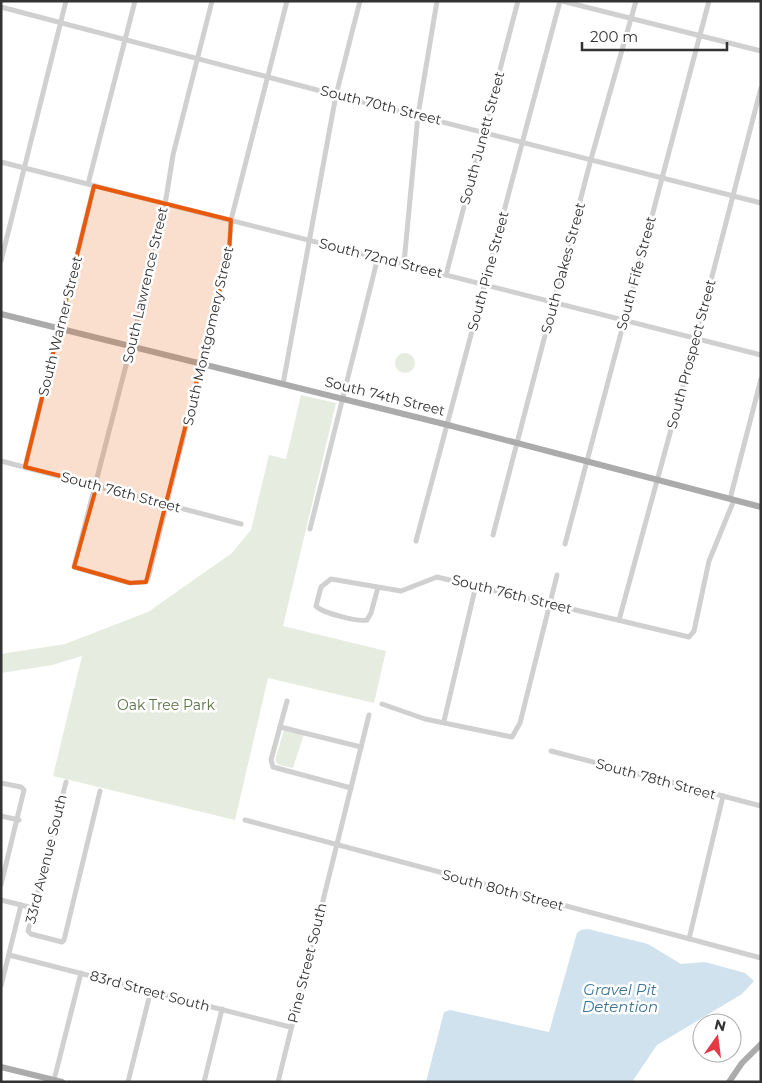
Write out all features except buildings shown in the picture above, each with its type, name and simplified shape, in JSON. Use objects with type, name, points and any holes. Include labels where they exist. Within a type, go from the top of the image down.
[{"type":"main road","name":"South 74th Street","points":[[1,314],[343,398],[761,506]]},
{"type":"main road","points":[[729,1082],[742,1063],[761,1044]]},
{"type":"main road","points":[[1,1066],[62,1082]]},
{"type":"street","points":[[1,261],[66,1]]},
{"type":"street","name":"South Warner Street","points":[[25,466],[60,328],[91,185],[135,1]]},
{"type":"street","name":"South Lawrence Street","points":[[146,582],[130,583],[74,567],[97,486],[165,204],[173,155],[212,1]]},
{"type":"street","name":"South Montgomery Street","points":[[146,582],[230,254],[231,220],[287,1]]},
{"type":"street","points":[[283,384],[336,95],[360,1]]},
{"type":"street","points":[[404,263],[418,115],[438,1]]},
{"type":"street","name":"South Junett Street","points":[[446,275],[518,1]]},
{"type":"street","points":[[561,1],[761,51]]},
{"type":"street","name":"South Pine Street","points":[[416,541],[561,1]]},
{"type":"street","name":"South Oakes Street","points":[[492,535],[591,159],[636,1]]},
{"type":"street","name":"South Fife Street","points":[[565,544],[709,1]]},
{"type":"street","name":"South 70th Street","points":[[1,7],[336,95],[484,131],[761,203]]},
{"type":"street","name":"South Prospect Street","points":[[619,620],[696,338],[761,88]]},
{"type":"street","name":"South 72nd Street","points":[[1,162],[378,256],[761,355]]},
{"type":"street","points":[[310,529],[378,256]]},
{"type":"street","points":[[732,499],[761,379]]},
{"type":"street","name":"South 76th Street","points":[[1,461],[241,524]]},
{"type":"street","name":"South 76th Street","points":[[378,587],[372,613],[367,620],[359,620],[319,609],[316,604],[321,587],[330,579],[378,587],[401,591],[437,577],[685,637],[692,636],[710,562],[732,499]]},
{"type":"street","points":[[382,704],[425,719],[444,721],[510,737],[515,734],[520,723],[557,574]]},
{"type":"street","points":[[444,721],[476,585]]},
{"type":"street","points":[[287,701],[271,760],[272,764],[276,768],[351,788]]},
{"type":"street","points":[[336,844],[369,715]]},
{"type":"street","points":[[280,727],[361,747]]},
{"type":"street","name":"South 78th Street","points":[[551,751],[761,806]]},
{"type":"street","name":"33rd Avenue South","points":[[66,782],[33,908],[28,931],[31,934],[62,942],[64,940],[100,791]]},
{"type":"street","points":[[1,783],[24,789],[1,885]]},
{"type":"street","points":[[689,939],[724,796]]},
{"type":"street","points":[[1,816],[18,820]]},
{"type":"street","name":"South 80th Street","points":[[245,820],[761,958]]},
{"type":"street","name":"Pine Street South","points":[[278,1082],[336,844]]},
{"type":"street","points":[[1,900],[33,908]]},
{"type":"street","name":"33rd Avenue South","points":[[1,986],[20,905]]},
{"type":"street","name":"83rd Street South","points":[[9,955],[290,1027]]},
{"type":"street","points":[[54,1080],[80,972]]},
{"type":"street","points":[[128,1082],[151,990]]},
{"type":"street","points":[[204,1082],[222,1009]]},
{"type":"highlighted area","points":[[94,186],[231,220],[229,254],[146,582],[130,583],[74,567],[97,485],[25,467]]},
{"type":"green space","points":[[405,353],[412,356],[415,363],[412,370],[405,373],[398,370],[395,363],[398,356]]},
{"type":"green space","name":"Oak Tree Park","points":[[301,395],[336,403],[283,626],[386,651],[374,703],[268,678],[235,820],[53,776],[82,656],[52,665],[1,673],[1,654],[65,644],[148,612],[232,553],[251,530],[269,455],[286,459]]},
{"type":"green space","points":[[284,730],[304,734],[293,768],[279,765],[275,761]]},
{"type":"water","name":"Gravel Pit Detention","points":[[588,929],[648,944],[681,964],[705,962],[745,973],[754,981],[742,994],[710,1013],[692,1013],[692,1024],[657,1045],[632,1082],[426,1082],[444,1012],[450,1010],[549,1032],[577,933]]}]
